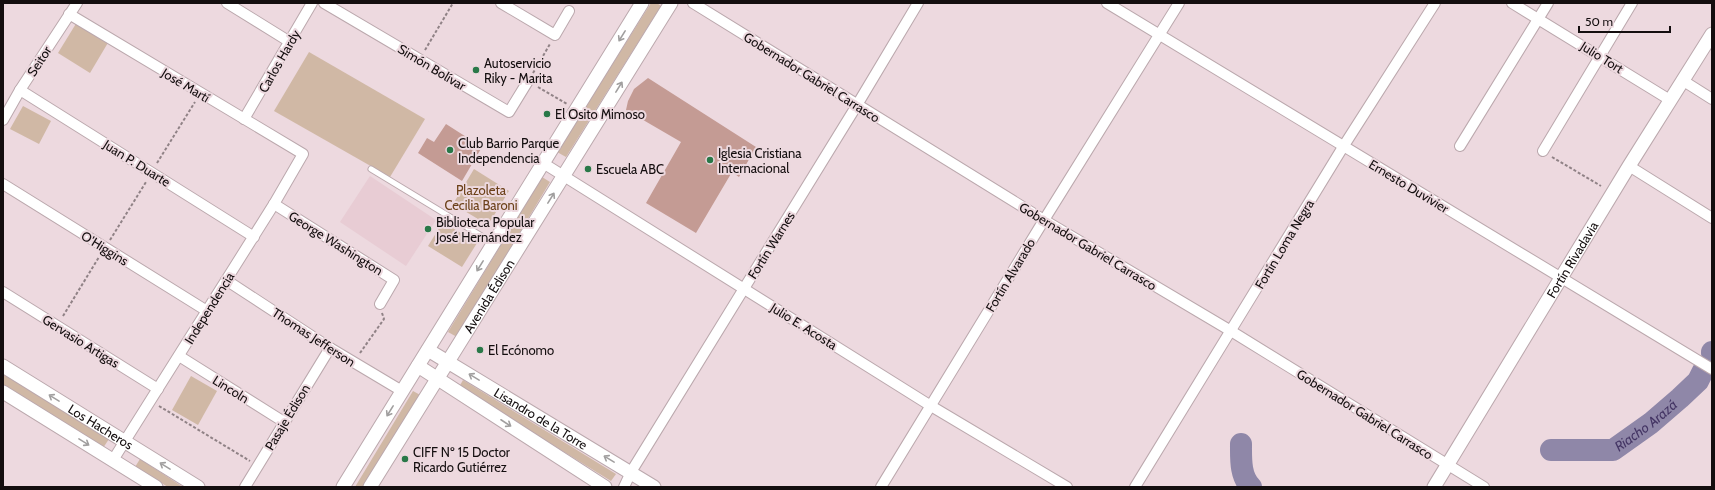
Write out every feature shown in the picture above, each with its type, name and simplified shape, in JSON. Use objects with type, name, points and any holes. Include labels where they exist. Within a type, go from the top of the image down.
[{"type":"main road","name":"Avenida Édison","points":[[343,487],[642,3]]},
{"type":"main road","name":"Avenida Édison","points":[[370,487],[671,3]]},
{"type":"main road","name":"Fortín Rivadavia","points":[[1434,487],[1629,166],[1712,34]]},
{"type":"main road","name":"Lisandro de la Torre","points":[[428,350],[654,487]]},
{"type":"main road","name":"Los Hacheros","points":[[3,366],[198,487]]},
{"type":"main road","name":"Lisandro de la Torre","points":[[418,366],[605,487]]},
{"type":"main road","name":"Los Hacheros","points":[[3,392],[156,487]]},
{"type":"street","name":"Seitor","points":[[5,117],[20,90],[77,3]]},
{"type":"street","points":[[227,3],[290,42]]},
{"type":"street","name":"Carlos Hardy","points":[[244,119],[312,3]]},
{"type":"street","name":"Simón Bolívar","points":[[324,3],[509,112],[528,81]]},
{"type":"street","points":[[501,3],[555,35],[569,11]]},
{"type":"street","name":"Gobernador Gabriel Carrasco","points":[[693,3],[1044,220],[1231,331],[1484,487]]},
{"type":"street","name":"Fortín Warnes","points":[[624,487],[631,472],[857,105],[918,3]]},
{"type":"street","name":"Ernesto Duvivier","points":[[1107,3],[1712,369]]},
{"type":"street","name":"Fortín Alvarado","points":[[881,487],[1179,3]]},
{"type":"street","name":"Fortín Loma Negra","points":[[1135,487],[1343,147],[1435,3]]},
{"type":"street","name":"Julio Tort","points":[[1512,3],[1670,100]]},
{"type":"street","points":[[1460,146],[1548,3]]},
{"type":"street","points":[[1543,151],[1632,3]]},
{"type":"street","name":"José Martí","points":[[69,14],[302,154]]},
{"type":"street","points":[[1682,80],[1712,99]]},
{"type":"street","name":"Juan P. Duarte","points":[[20,90],[254,236]]},
{"type":"street","points":[[3,103],[5,117]]},
{"type":"street","name":"Independencia","points":[[113,460],[151,402],[274,204],[302,154]]},
{"type":"street","name":"Julio E. Acosta","points":[[543,163],[931,406],[1067,487]]},
{"type":"street","points":[[1629,166],[1712,218]]},
{"type":"street","name":"O'Higgins","points":[[3,184],[207,311]]},
{"type":"street","name":"George Washington","points":[[274,204],[394,280],[380,304]]},
{"type":"street","name":"Thomas Jefferson","points":[[226,280],[330,348],[402,391]]},
{"type":"street","name":"Gervasio Artigas","points":[[3,292],[158,389]]},
{"type":"street","name":"Pasaje Édison","points":[[244,487],[330,348]]},
{"type":"street","name":"Lincoln","points":[[179,356],[284,422]]},
{"type":"lane","points":[[372,169],[494,244]]},
{"type":"path","points":[[419,60],[453,3]]},
{"type":"path","points":[[555,35],[528,81],[576,109]]},
{"type":"path","points":[[1543,151],[1613,193]]},
{"type":"path","points":[[57,326],[105,248]]},
{"type":"path","points":[[353,362],[384,318],[380,304]]},
{"type":"path","points":[[151,402],[257,466]]},
{"type":"shaded area","points":[[370,176],[436,220],[406,266],[340,222]]},
{"type":"green space","points":[[651,3],[657,3],[661,6],[566,157],[557,152]]},
{"type":"green space","points":[[77,22],[109,41],[90,73],[58,53]]},
{"type":"green space","points":[[309,52],[425,119],[390,177],[274,111]]},
{"type":"green space","points":[[23,106],[51,121],[39,144],[10,129]]},
{"type":"green space","name":"Plazoleta Cecilia Baroni","points":[[474,169],[509,191],[488,225],[453,204]]},
{"type":"green space","points":[[542,177],[550,182],[457,337],[448,332]]},
{"type":"green space","name":"Plazoleta Cecilia Baroni","points":[[443,222],[477,243],[462,267],[428,246]]},
{"type":"green space","points":[[3,374],[109,439],[101,451],[3,387]]},
{"type":"green space","points":[[191,376],[217,391],[198,425],[172,410]]},
{"type":"green space","points":[[463,380],[616,474],[611,481],[459,387]]},
{"type":"green space","points":[[413,391],[422,396],[365,487],[355,487]]},
{"type":"green space","points":[[140,459],[183,487],[168,487],[135,467]]},
{"type":"building","name":"Iglesia Cristiana Internacional","points":[[648,78],[756,147],[739,177],[732,172],[696,233],[646,203],[681,142],[626,110],[628,101],[634,89]]},
{"type":"building","name":"Club Barrio Parque Independencia","points":[[446,124],[482,147],[462,181],[418,153],[427,138],[434,142]]},
{"type":"waterway","name":"Riacho Arazá","points":[[1551,450],[1613,450],[1651,423],[1680,398],[1698,381],[1703,371]]},
{"type":"waterway","name":"Riacho Arazá","points":[[1241,444],[1243,473],[1247,483],[1251,487]]},
{"type":"place","name":"Autoservicio Riky - Marita","points":[[476,70]]},
{"type":"place","name":"El Osito Mimoso","points":[[547,114]]},
{"type":"place","name":"Club Barrio Parque Independencia","points":[[450,150]]},
{"type":"place","name":"Iglesia Cristiana Internacional","points":[[710,160]]},
{"type":"place","name":"Escuela ABC","points":[[588,169]]},
{"type":"place","name":"Biblioteca Popular José Hernández","points":[[428,229]]},
{"type":"place","name":"El Ecónomo","points":[[480,350]]},
{"type":"place","name":"CIFF Nº 15 Doctor Ricardo Gutiérrez","points":[[405,459]]}]
